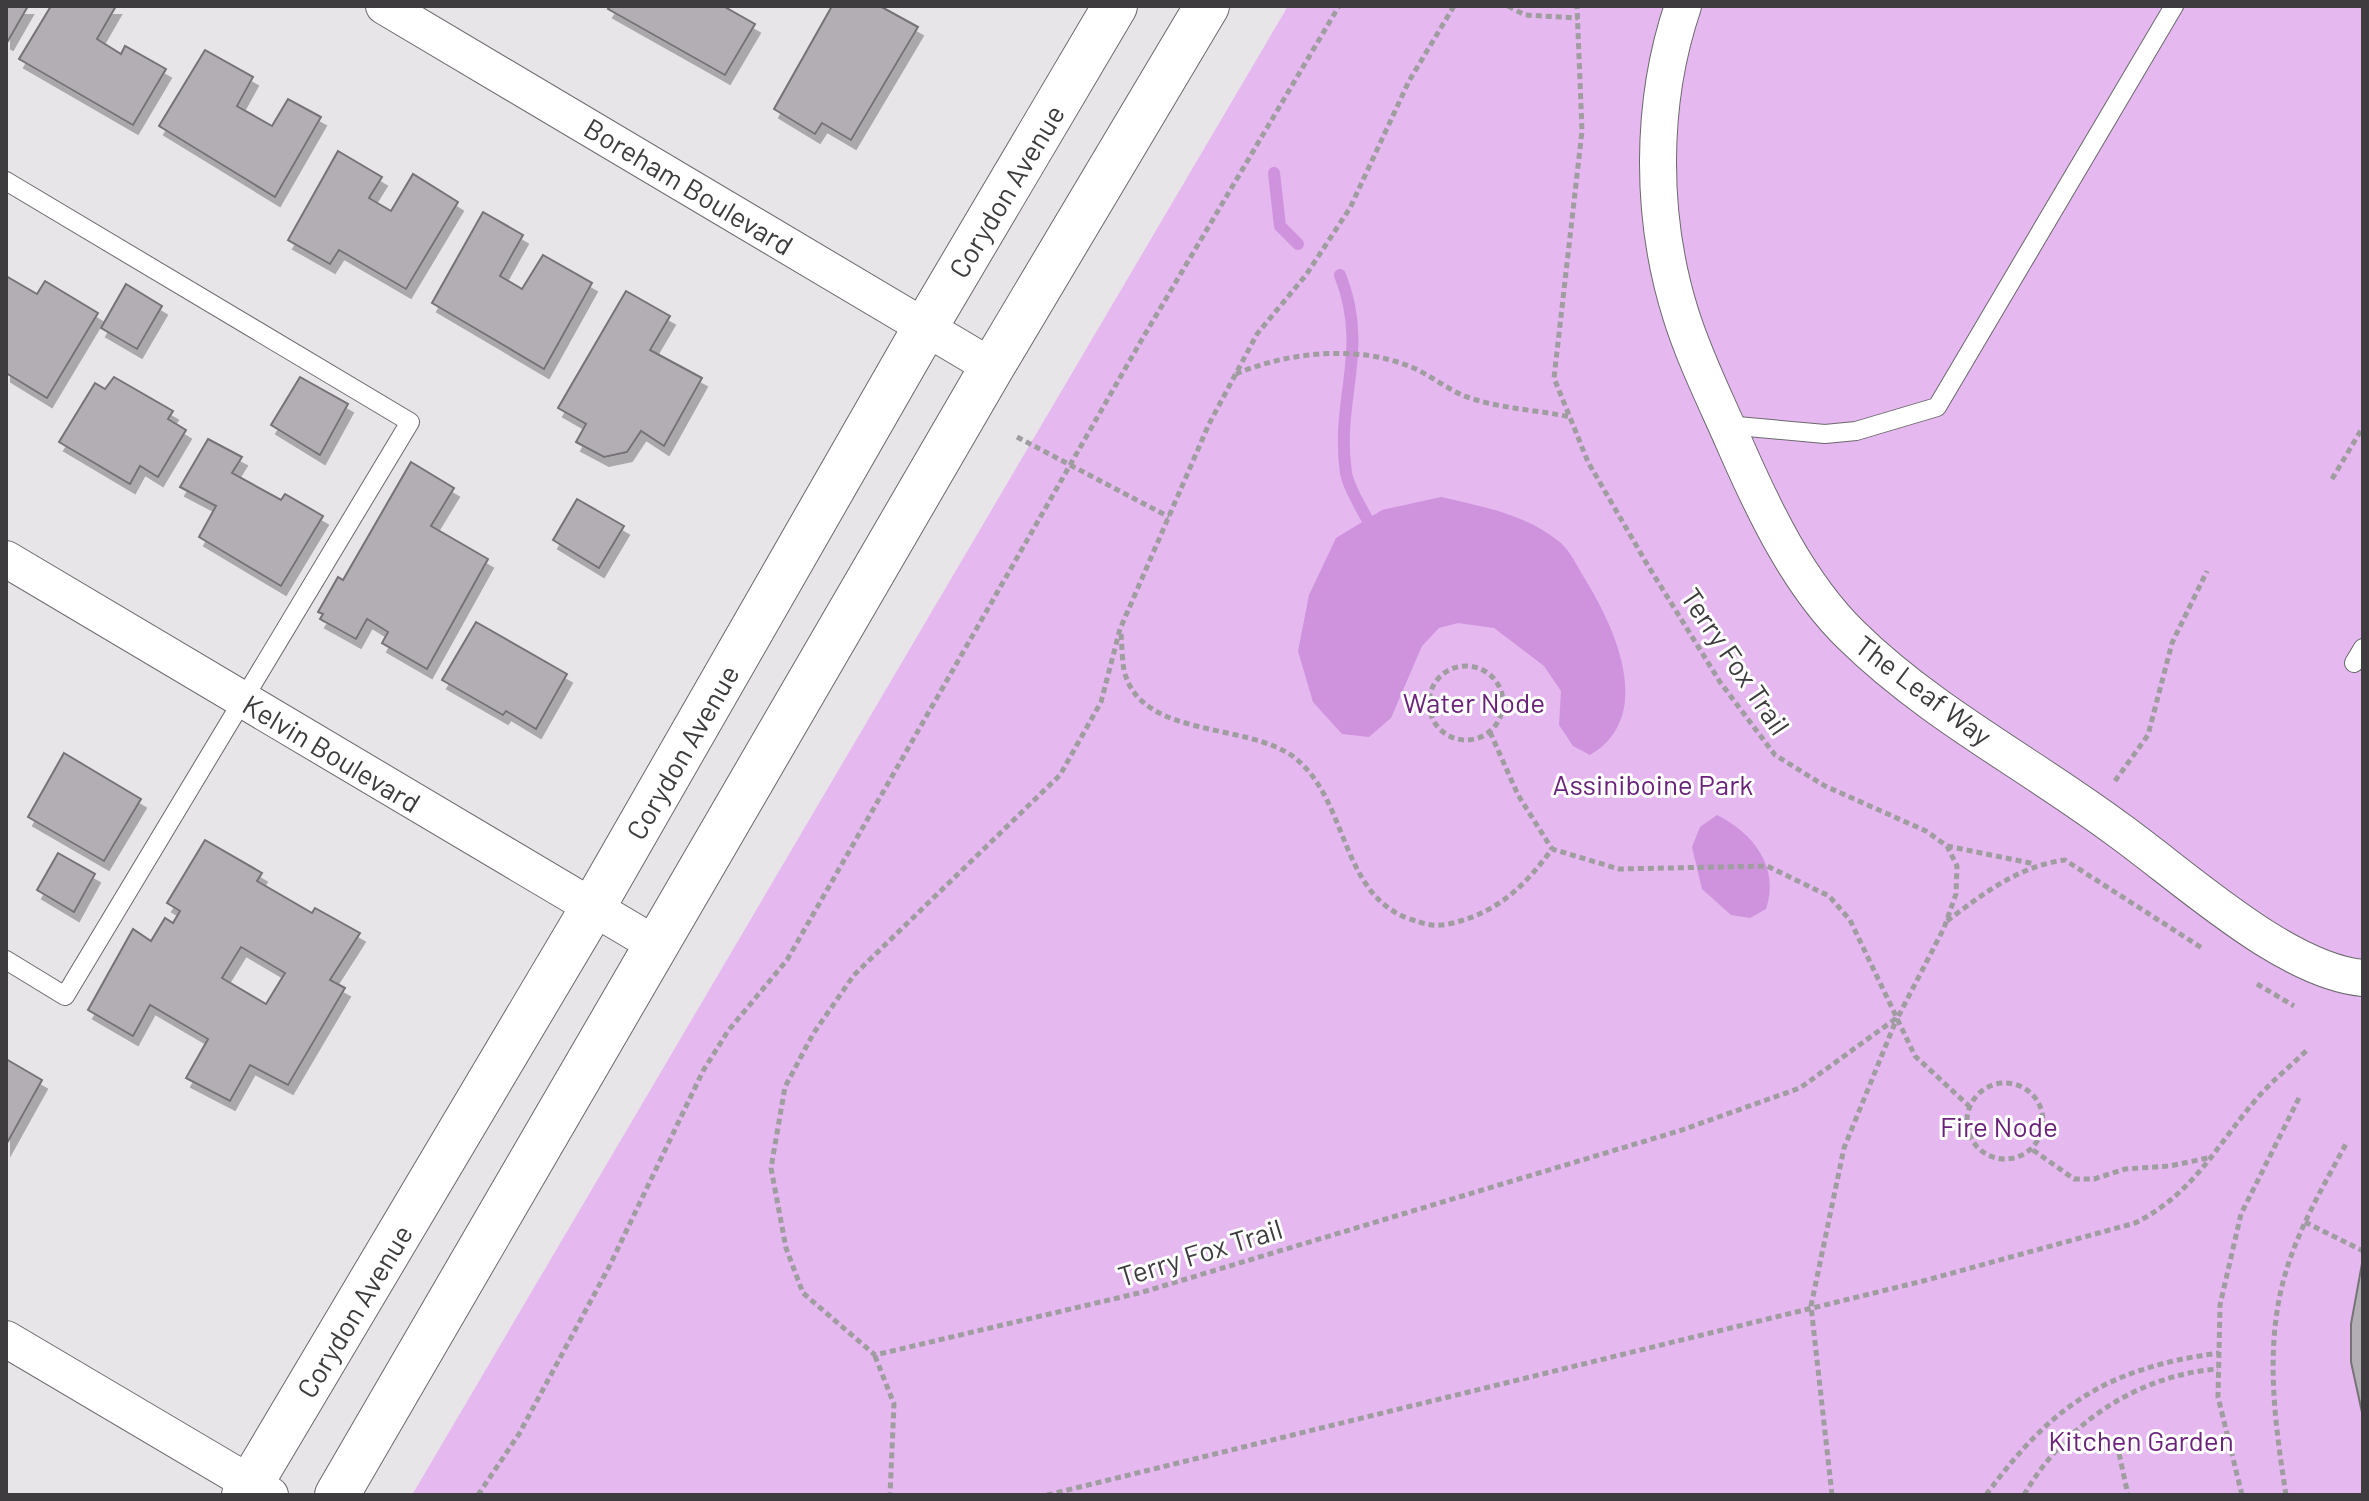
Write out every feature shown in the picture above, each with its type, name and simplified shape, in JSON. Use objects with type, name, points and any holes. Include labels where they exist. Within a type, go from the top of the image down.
[{"type":"main road","name":"Corydon Avenue","points":[[255,1491],[926,326],[1115,6]]},
{"type":"main road","points":[[337,1495],[992,367],[1207,6]]},
{"type":"street","name":"Boreham Boulevard","points":[[384,6],[992,367]]},
{"type":"street","name":"The Leaf Way","points":[[1683,6],[1665,77],[1659,190],[1667,255],[1681,313],[1726,425],[1779,535],[1808,581],[1849,633],[1936,705],[2094,811],[2287,953],[2327,969],[2363,978]]},
{"type":"street","name":"Kelvin Boulevard","points":[[6,559],[658,946]]},
{"type":"street","points":[[6,1339],[255,1491]]},
{"type":"lane","points":[[1726,425],[1825,434],[1856,431],[1937,407],[2174,6]]},
{"type":"lane","points":[[6,181],[410,422],[65,996],[6,960]]},
{"type":"path","points":[[478,1495],[519,1434],[609,1267],[703,1071],[728,1031],[787,960],[1070,465],[1339,6]]},
{"type":"path","points":[[890,1495],[894,1404],[875,1355],[803,1293],[786,1248],[771,1168],[785,1087],[813,1034],[854,975],[1060,775],[1101,702],[1120,629],[1235,374],[1257,334],[1306,275],[1350,208],[1409,81],[1454,6]]},
{"type":"path","points":[[1508,6],[1525,15],[1578,18]]},
{"type":"path","name":"Terry Fox Trail","points":[[875,1355],[1143,1292],[1682,1130],[1800,1088],[1898,1017],[1947,921],[1956,894],[1957,866],[1947,846],[1926,831],[1825,786],[1775,755],[1720,682],[1647,564],[1588,462],[1554,378],[1582,131],[1577,6]]},
{"type":"path","points":[[1235,374],[1264,362],[1305,355],[1376,355],[1410,366],[1460,394],[1497,406],[1570,417]]},
{"type":"path","points":[[2332,479],[2363,427]]},
{"type":"path","points":[[1017,437],[1169,517]]},
{"type":"path","points":[[2065,860],[2094,811],[2148,735],[2172,643],[2207,571]]},
{"type":"path","points":[[1120,629],[1124,673],[1141,700],[1170,719],[1254,737],[1294,758],[1322,788],[1362,882],[1389,911],[1433,928],[1476,918],[1511,898],[1552,849]]},
{"type":"path","points":[[1471,666],[1483,669],[1501,687],[1503,711],[1490,732],[1467,740],[1444,733],[1435,724],[1429,701],[1438,679],[1448,671],[1471,666]]},
{"type":"path","points":[[1490,732],[1518,795],[1552,849],[1619,869],[1697,865],[1767,866],[1829,896],[1850,920],[1915,1056],[1969,1106]]},
{"type":"path","points":[[1947,846],[2036,864],[2065,860],[2210,953]]},
{"type":"path","points":[[1947,921],[1990,889],[2036,864]]},
{"type":"path","points":[[2249,978],[2294,1006]]},
{"type":"path","points":[[1832,1495],[1811,1306],[1844,1148],[1898,1017]]},
{"type":"path","points":[[1047,1495],[1923,1281],[2135,1223],[2166,1208],[2213,1157],[2259,1095],[2308,1049]]},
{"type":"path","points":[[2005,1082],[2026,1088],[2041,1105],[2044,1126],[2033,1150],[2016,1159],[1995,1159],[1976,1147],[1966,1127],[1969,1106],[1984,1089],[2005,1082]]},
{"type":"path","points":[[2242,1495],[2218,1397],[2220,1305],[2241,1214],[2300,1096]]},
{"type":"path","points":[[2286,1495],[2275,1426],[2272,1343],[2283,1281],[2305,1222],[2347,1142]]},
{"type":"path","points":[[2033,1150],[2074,1179],[2094,1179],[2125,1169],[2170,1166],[2213,1157]]},
{"type":"path","points":[[2305,1222],[2363,1251]]},
{"type":"path","points":[[1986,1495],[2021,1447],[2071,1402],[2125,1374],[2179,1358],[2219,1353]]},
{"type":"path","points":[[2024,1495],[2057,1445],[2110,1404],[2155,1384],[2218,1369]]},
{"type":"path","points":[[2117,1444],[2128,1495]]},
{"type":"green space","name":"Assiniboine Park","points":[[1288,6],[2363,6],[2363,1495],[412,1495]]},
{"type":"shaded area","points":[[1441,497],[1519,518],[1548,533],[1571,555],[1597,599],[1617,646],[1624,671],[1625,695],[1621,718],[1610,738],[1590,755],[1573,746],[1559,725],[1561,691],[1544,666],[1494,628],[1458,623],[1439,628],[1422,646],[1391,718],[1369,737],[1342,734],[1313,702],[1298,651],[1309,595],[1336,538],[1382,510]]},
{"type":"shaded area","points":[[1717,815],[1742,831],[1760,853],[1766,866],[1769,894],[1766,909],[1750,918],[1731,915],[1702,889],[1692,847],[1700,827]]},
{"type":"building","points":[[6,6],[28,6],[8,41],[6,40]]},
{"type":"building","points":[[51,6],[116,6],[97,39],[121,54],[125,46],[166,69],[133,125],[19,59]]},
{"type":"building","points":[[610,6],[723,6],[755,24],[725,75],[608,9]]},
{"type":"building","points":[[832,6],[880,6],[918,27],[851,140],[822,123],[815,134],[774,109]]},
{"type":"building","points":[[205,50],[253,77],[237,106],[272,126],[288,99],[321,117],[275,197],[159,126]]},
{"type":"building","points":[[338,151],[382,177],[369,198],[391,211],[413,174],[458,202],[406,289],[339,250],[330,264],[288,240]]},
{"type":"building","points":[[483,212],[523,235],[500,276],[522,289],[543,255],[592,283],[544,369],[432,303]]},
{"type":"building","points":[[6,276],[37,294],[45,281],[98,313],[47,398],[6,373]]},
{"type":"building","points":[[126,284],[162,306],[137,349],[101,328]]},
{"type":"building","points":[[626,291],[670,316],[650,350],[702,378],[664,446],[641,431],[627,452],[604,457],[576,442],[586,424],[558,408]]},
{"type":"building","points":[[114,377],[173,411],[168,419],[186,430],[158,477],[140,466],[130,484],[59,442],[95,383],[105,389]]},
{"type":"building","points":[[300,377],[348,404],[320,455],[271,425]]},
{"type":"building","points":[[208,439],[242,457],[232,473],[281,500],[285,494],[323,516],[281,586],[199,537],[216,506],[180,487]]},
{"type":"building","points":[[411,462],[454,488],[431,526],[488,559],[427,669],[382,643],[388,632],[367,619],[356,639],[320,619],[323,614],[318,612],[338,577],[343,580]]},
{"type":"building","points":[[577,499],[624,526],[599,568],[553,540]]},
{"type":"building","points":[[476,622],[567,674],[536,729],[506,711],[503,715],[442,680]]},
{"type":"building","points":[[64,753],[141,799],[104,861],[28,817]]},
{"type":"building","points":[[205,840],[262,873],[257,881],[312,913],[315,908],[360,933],[330,980],[345,988],[288,1085],[250,1065],[230,1101],[186,1078],[208,1039],[150,1005],[133,1036],[88,1010],[133,929],[151,941],[165,918],[173,923],[180,911],[167,903]],"holes":[[[241,947],[285,973],[266,1004],[222,978]]]},
{"type":"building","points":[[58,853],[95,874],[74,912],[37,890]]},
{"type":"building","points":[[6,1059],[42,1080],[6,1145]]},
{"type":"building","points":[[2363,1258],[2363,1417],[2351,1362],[2351,1324]]},
{"type":"waterway","points":[[1274,173],[1280,226],[1298,244]]},
{"type":"waterway","points":[[1340,275],[1352,328],[1344,446],[1346,473],[1367,519]]},
{"type":"park label","name":"Water Node","points":[[1474,702]]},
{"type":"park label","name":"Fire Node","points":[[1999,1126]]},
{"type":"park label","name":"Kitchen Garden","points":[[2141,1440]]}]
